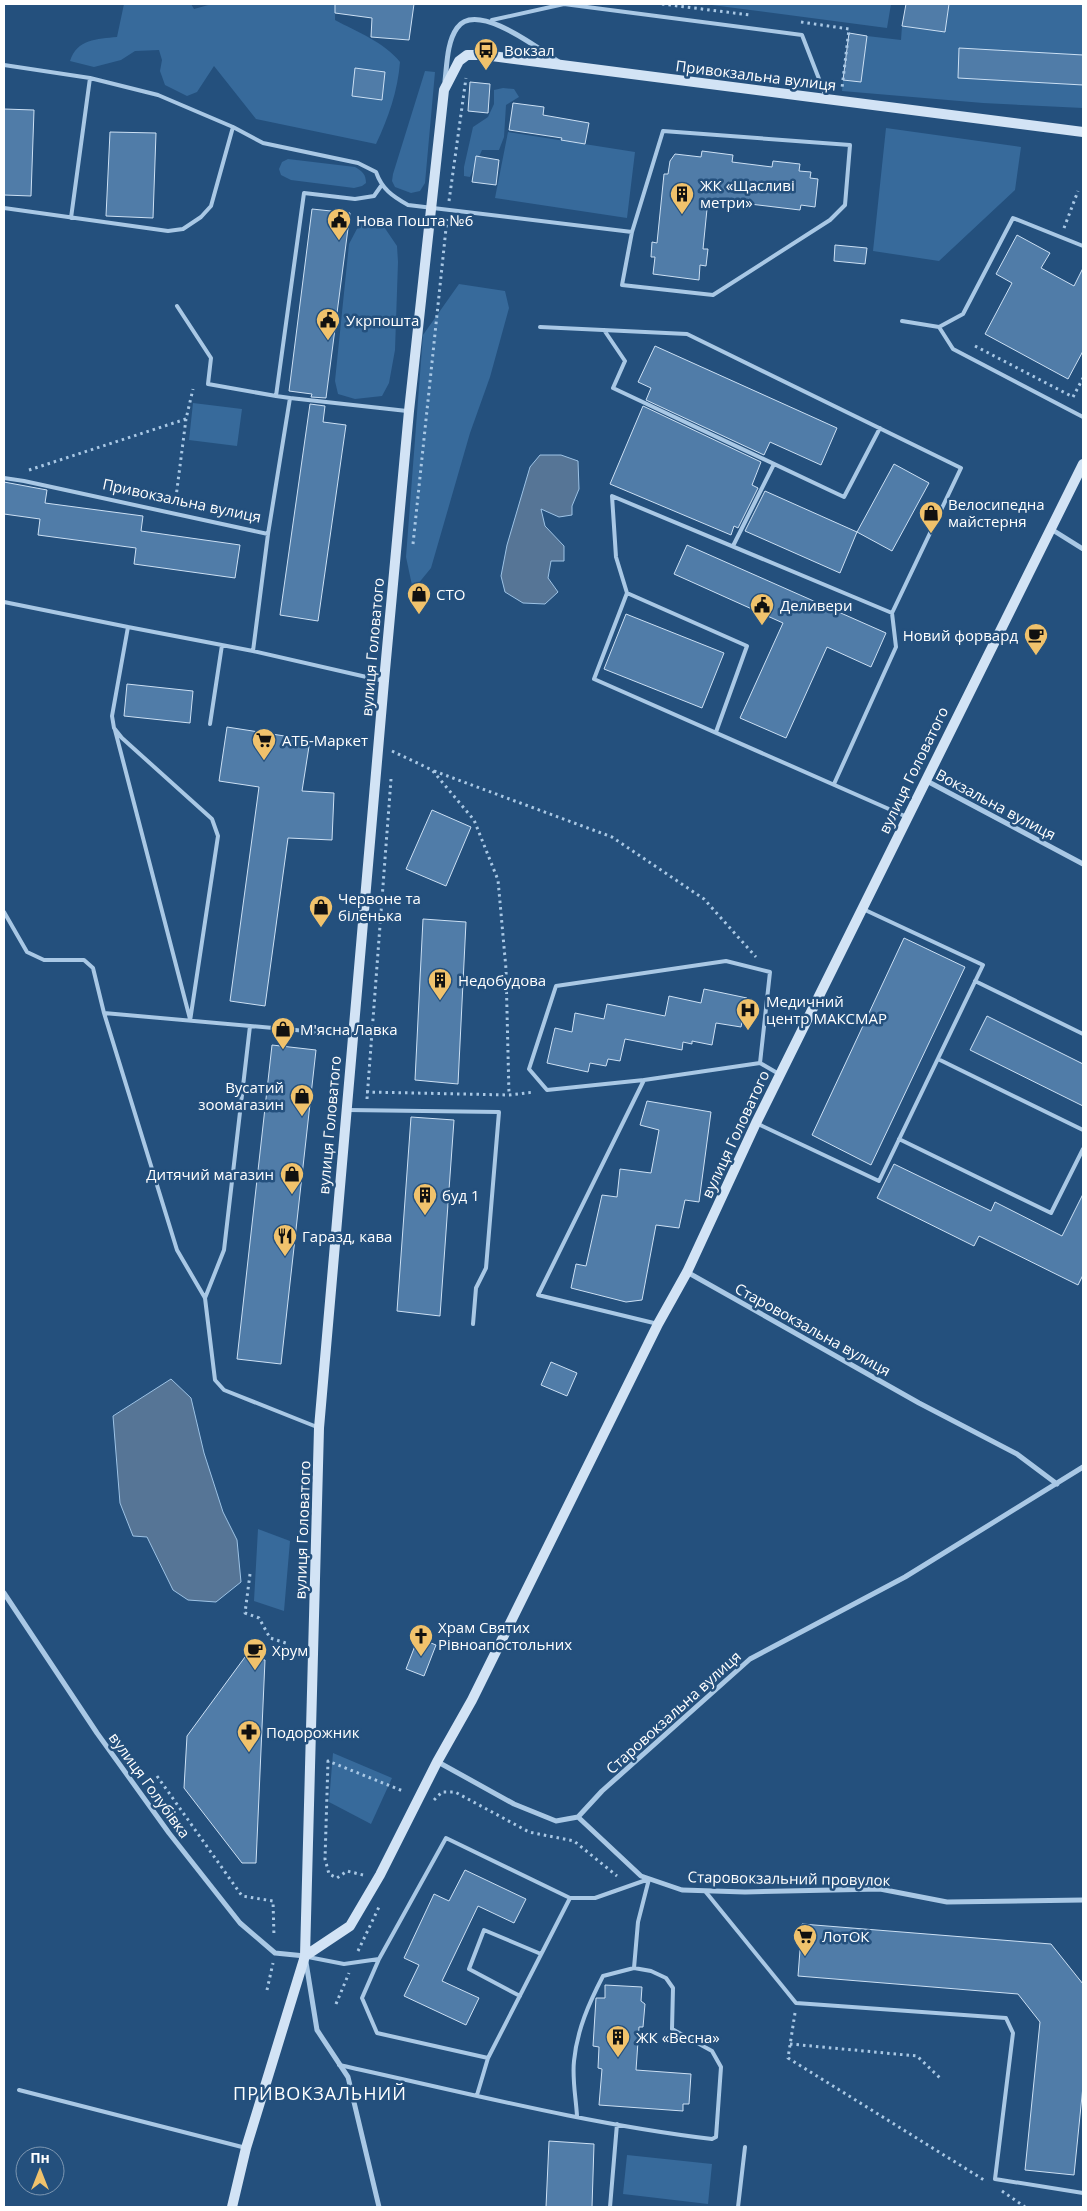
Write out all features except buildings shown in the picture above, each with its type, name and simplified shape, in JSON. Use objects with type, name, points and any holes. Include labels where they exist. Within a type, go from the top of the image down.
[{"type":"street","points":[[444,90],[450,42],[457,26],[470,19],[492,20],[563,65]]},
{"type":"street","points":[[444,90],[459,61],[470,55]]},
{"type":"street","name":"Привокзальна вулиця","points":[[470,55],[563,65],[1083,132]]},
{"type":"street","name":"вулиця Головатого","points":[[232,2207],[246,2148],[305,1956],[319,1428],[347,1091],[409,411],[444,90]]},
{"type":"street","name":"вулиця Головатого","points":[[305,1956],[350,1926],[380,1876],[437,1762],[472,1700],[658,1324],[687,1272],[756,1123],[924,780],[1083,464]]},
{"type":"street","points":[[1051,529],[1083,549]]},
{"type":"street","name":"Вокзальна вулиця","points":[[924,780],[1083,864]]},
{"type":"street","name":"Старовокзальна вулиця","points":[[687,1272],[919,1403],[1017,1454],[1056,1484]]},
{"type":"street","name":"Старовокзальна вулиця","points":[[578,1818],[602,1791],[750,1659],[905,1577],[1083,1467]]},
{"type":"street","name":"вулиця Голубівка","points":[[4,1593],[97,1733],[169,1833],[240,1923],[275,1953],[305,1956]]},
{"type":"street","points":[[437,1762],[522,1807],[556,1820],[578,1818]]},
{"type":"street","name":"Старовокзальний провулок","points":[[578,1818],[641,1876],[682,1890],[745,1892],[880,1889],[948,1902],[1083,1900]]},
{"type":"street","points":[[305,1956],[317,2030],[348,2077],[379,2207]]},
{"type":"lane","points":[[492,20],[564,4],[802,35],[827,99]]},
{"type":"lane","points":[[4,65],[90,78],[158,95],[233,127],[263,143],[358,163],[376,172],[381,186],[408,205],[632,232]]},
{"type":"lane","points":[[71,218],[90,78]]},
{"type":"lane","points":[[4,208],[168,231],[183,229],[201,217],[211,206],[233,127]]},
{"type":"lane","points":[[663,131],[850,145],[845,205],[830,220],[713,295],[622,285],[632,232],[663,131]]},
{"type":"lane","points":[[276,396],[304,193],[355,199],[374,196],[381,186]]},
{"type":"lane","points":[[902,321],[939,327],[963,314],[1013,218],[1083,246]]},
{"type":"lane","points":[[177,306],[211,358],[208,384],[290,398],[409,411]]},
{"type":"lane","points":[[540,327],[687,334],[961,468],[892,613],[896,647],[834,784]]},
{"type":"lane","points":[[939,327],[953,349],[1083,417]]},
{"type":"lane","points":[[604,330],[625,361],[613,388],[844,497],[880,428]]},
{"type":"lane","points":[[268,534],[290,398]]},
{"type":"lane","points":[[733,546],[774,464]]},
{"type":"lane","name":"Привокзальна вулиця","points":[[4,478],[268,534],[253,651]]},
{"type":"lane","points":[[892,613],[612,496],[616,557],[627,593],[594,679],[906,817]]},
{"type":"lane","points":[[627,593],[747,646],[716,732]]},
{"type":"lane","points":[[4,602],[253,651],[384,681]]},
{"type":"lane","points":[[128,627],[112,716],[190,1021]]},
{"type":"lane","points":[[210,724],[222,645]]},
{"type":"lane","points":[[114,728],[122,738],[212,819],[218,836],[190,1021]]},
{"type":"lane","points":[[756,1123],[878,1181],[899,1139],[983,965],[862,908]]},
{"type":"lane","points":[[4,912],[27,952],[44,960],[84,960],[93,968],[104,1013],[177,1250],[205,1298],[215,1380],[224,1390],[319,1428]]},
{"type":"lane","points":[[760,1063],[770,972],[726,961],[556,986],[529,1069],[547,1090],[644,1080],[760,1063],[780,1074]]},
{"type":"lane","points":[[975,982],[1083,1034]]},
{"type":"lane","points":[[104,1013],[352,1035]]},
{"type":"lane","points":[[205,1298],[224,1250],[250,1026]]},
{"type":"lane","points":[[938,1059],[1083,1130]]},
{"type":"lane","points":[[644,1080],[538,1296],[658,1324]]},
{"type":"lane","points":[[346,1110],[498,1112],[486,1268],[476,1288],[473,1324]]},
{"type":"lane","points":[[899,1139],[1051,1213],[1083,1150]]},
{"type":"lane","points":[[488,2058],[377,2033],[362,1998],[379,1959],[446,1838],[570,1898],[595,1898],[649,1879]]},
{"type":"lane","points":[[634,1968],[638,1922],[649,1879]]},
{"type":"lane","points":[[705,1891],[796,2003],[1006,2018],[1013,2033],[995,2179],[1083,2192]]},
{"type":"lane","points":[[477,2095],[488,2058],[570,1898]]},
{"type":"lane","points":[[520,1996],[469,1969],[484,1930],[541,1954]]},
{"type":"lane","points":[[305,1956],[344,1964],[379,1959]]},
{"type":"lane","points":[[339,2065],[477,2095],[577,2116],[661,2133],[712,2139],[716,2137],[721,2067],[712,2052],[672,2029],[674,1988],[666,1978],[651,1971],[634,1968],[603,1976],[588,2005],[579,2032],[574,2063],[577,2116]]},
{"type":"lane","points":[[20,2090],[246,2148]]},
{"type":"lane","points":[[610,2207],[618,2124]]},
{"type":"lane","points":[[738,2207],[746,2147]]},
{"type":"path","points":[[412,545],[448,210],[470,55]]},
{"type":"path","points":[[1063,228],[1078,191]]},
{"type":"path","points":[[969,343],[1073,397]]},
{"type":"path","points":[[1066,408],[1083,378]]},
{"type":"path","points":[[174,514],[186,419],[193,389]]},
{"type":"path","points":[[4,478],[186,419]]},
{"type":"path","points":[[393,761],[394,742]]},
{"type":"path","points":[[379,744],[432,770],[612,837],[704,899],[770,972]]},
{"type":"path","points":[[432,770],[474,820],[498,880],[506,969],[509,1095]]},
{"type":"path","points":[[366,1110],[392,771]]},
{"type":"path","points":[[347,1091],[509,1095],[547,1090]]},
{"type":"path","points":[[250,1574],[245,1613],[259,1618],[270,1638],[289,1644]]},
{"type":"path","points":[[363,1874],[346,1871],[337,1878],[329,1874],[325,1859],[328,1761],[403,1791]]},
{"type":"path","points":[[157,1776],[242,1896],[273,1901]]},
{"type":"path","points":[[429,1806],[442,1792],[455,1792],[529,1832],[574,1841],[617,1876]]},
{"type":"path","points":[[336,2004],[353,1962],[382,1901]]},
{"type":"path","points":[[796,2003],[788,2058],[992,2184]]},
{"type":"path","points":[[790,2044],[917,2056],[941,2079]]},
{"type":"path","points":[[998,2189],[1025,2207]]},
{"type":"shaded area","points":[[124,4],[191,4],[194,9],[212,4],[335,4],[335,20],[378,43],[400,62],[392,104],[376,144],[256,119],[214,66],[197,92],[187,96],[165,85],[160,71],[162,60],[159,50],[135,51],[121,60],[94,67],[70,61],[77,48],[83,44],[89,41],[117,37]]},
{"type":"shaded area","points":[[704,4],[891,4],[887,28]]},
{"type":"shaded area","points":[[949,4],[1083,4],[1083,108],[983,103],[842,91],[843,80],[861,81],[867,36],[901,40],[902,26],[945,32]]},
{"type":"shaded area","points":[[425,71],[435,72],[425,183],[420,191],[411,193],[395,187],[392,181]]},
{"type":"shaded area","points":[[503,88],[514,89],[519,97],[506,105],[504,137],[499,150],[482,150],[470,177],[464,176],[464,167],[473,127],[488,117],[494,104],[494,90]]},
{"type":"shaded area","points":[[886,128],[1021,147],[1015,190],[939,261],[873,251]]},
{"type":"shaded area","points":[[508,132],[635,152],[627,218],[495,198]]},
{"type":"shaded area","points":[[288,159],[355,167],[363,173],[366,183],[354,188],[291,180],[281,175],[279,169],[282,162]]},
{"type":"shaded area","points":[[378,218],[397,246],[395,350],[389,383],[382,396],[355,399],[338,394],[335,381],[349,244],[360,223]]},
{"type":"shaded area","points":[[459,284],[505,291],[509,308],[490,377],[470,433],[431,568],[413,590],[406,557],[423,335]]},
{"type":"shaded area","points":[[193,403],[242,409],[237,446],[189,440]]},
{"type":"shaded area","points":[[540,455],[561,455],[578,461],[579,489],[572,506],[572,515],[559,517],[541,509],[545,526],[564,546],[564,561],[551,561],[548,578],[558,592],[545,604],[523,603],[505,592],[501,576],[507,545],[530,467]]},
{"type":"shaded area","points":[[171,1379],[191,1398],[204,1453],[223,1512],[237,1540],[241,1582],[216,1602],[188,1600],[173,1590],[147,1537],[133,1536],[120,1503],[113,1416]]},
{"type":"shaded area","points":[[258,1529],[290,1541],[284,1611],[254,1601]]},
{"type":"shaded area","points":[[333,1753],[392,1778],[371,1824],[329,1802]]},
{"type":"shaded area","points":[[627,2155],[712,2164],[708,2204],[623,2194]]},
{"type":"place","name":"Вокзал","points":[[486,71]]},
{"type":"place","name":"ЖК «Щасливі метри»","points":[[682,215]]},
{"type":"place","name":"Нова Пошта №6","points":[[339,241]]},
{"type":"place","name":"Укрпошта","points":[[328,341]]},
{"type":"place","name":"Велосипедна майстерня","points":[[931,534]]},
{"type":"place","name":"СТО","points":[[419,615]]},
{"type":"place","name":"Деливери","points":[[762,626]]},
{"type":"place","name":"Новий форвард","points":[[1036,656]]},
{"type":"place","name":"АТБ-Маркет","points":[[264,761]]},
{"type":"place","name":"Червоне та біленька","points":[[321,928]]},
{"type":"place","name":"Недобудова","points":[[440,1001]]},
{"type":"place","name":"Медичний центр МАКСМАР","points":[[748,1031]]},
{"type":"place","name":"М'ясна Лавка","points":[[283,1050]]},
{"type":"place","name":"Вусатий зоомагазин","points":[[302,1117]]},
{"type":"place","name":"Дитячий магазин","points":[[292,1195]]},
{"type":"place","name":"буд 1","points":[[425,1216]]},
{"type":"place","name":"Гаразд, кава","points":[[285,1257]]},
{"type":"place","name":"Храм Святих Рівноапостольних","points":[[421,1657]]},
{"type":"place","name":"Хрум","points":[[255,1671]]},
{"type":"place","name":"Подорожник","points":[[249,1753]]},
{"type":"place","name":"ЛотОК","points":[[805,1957]]},
{"type":"place","name":"ЖК «Весна»","points":[[618,2058]]},
{"type":"district","name":"ПРИВОКЗАЛЬНИЙ","points":[[320,2093]]}]
